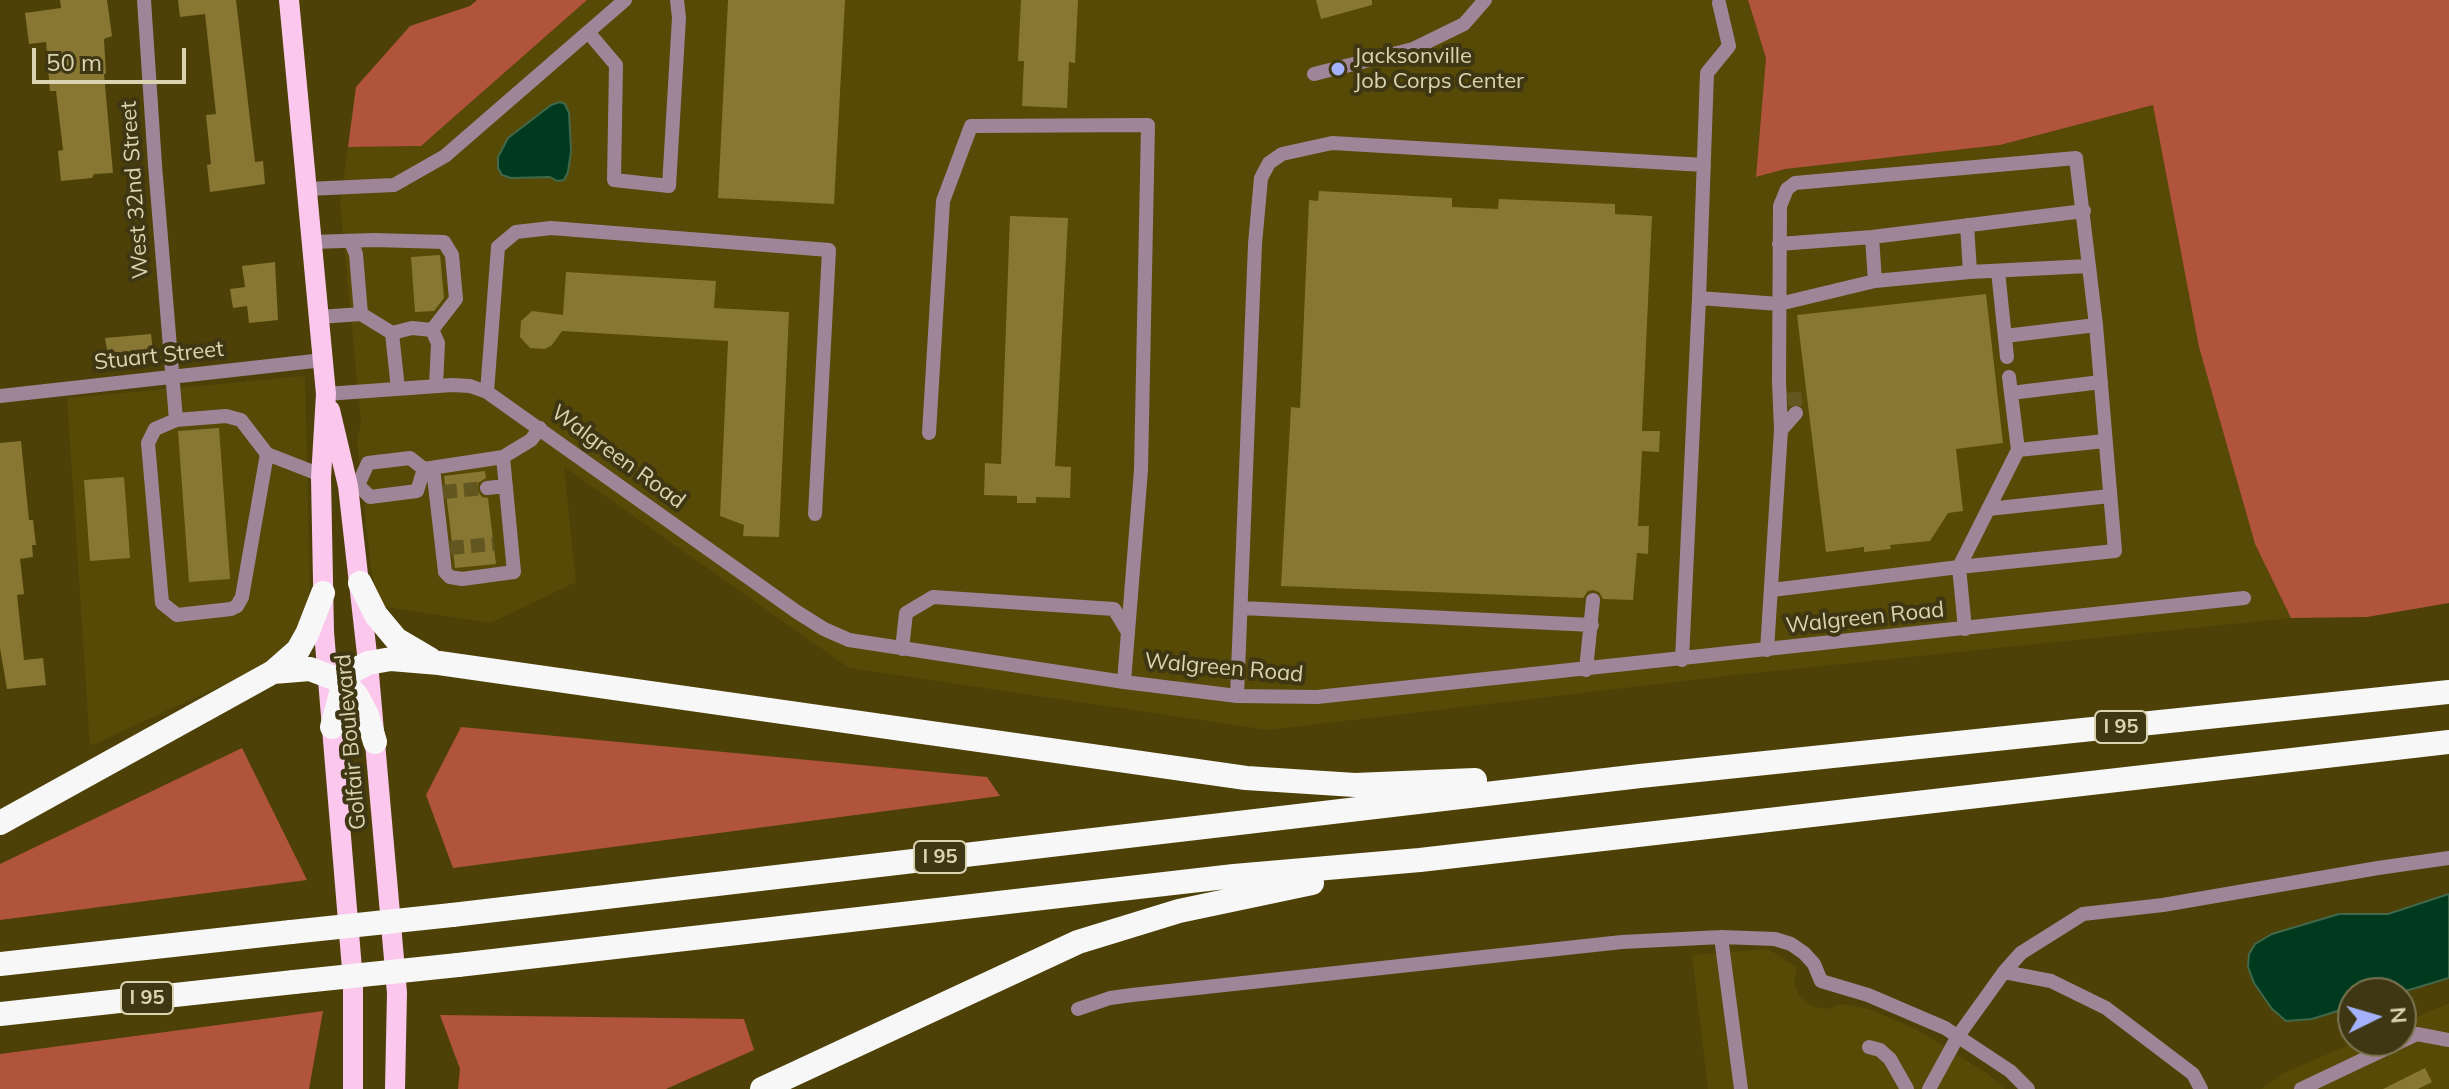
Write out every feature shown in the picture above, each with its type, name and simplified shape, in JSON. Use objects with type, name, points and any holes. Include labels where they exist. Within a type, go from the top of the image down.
[{"type":"highway","points":[[360,583],[376,615],[396,639],[416,653],[439,663]]},
{"type":"highway","points":[[0,823],[273,672],[298,650],[323,593]]},
{"type":"highway","points":[[336,678],[368,663],[386,659],[439,663],[1246,778],[1355,785],[1640,776]]},
{"type":"highway","points":[[273,672],[292,668],[310,669],[336,678],[357,696],[375,742]]},
{"type":"highway","points":[[332,727],[336,678]]},
{"type":"highway","name":"I 95","points":[[0,964],[452,915],[1640,776],[2449,692]]},
{"type":"highway","name":"I 95","points":[[0,1014],[1234,876],[1420,860],[2449,742]]},
{"type":"highway","points":[[762,1089],[1078,942],[1179,911],[1420,860]]},
{"type":"main road","name":"Golfair Boulevard","points":[[289,0],[326,394],[322,472],[323,593],[336,678]]},
{"type":"main road","name":"Golfair Boulevard","points":[[326,394],[350,479],[397,993],[395,1089]]},
{"type":"main road","name":"Golfair Boulevard","points":[[332,727],[353,981],[353,1089]]},
{"type":"street","name":"West 32nd Street","points":[[144,0],[176,420]]},
{"type":"street","points":[[307,189],[394,185],[445,156],[625,0]]},
{"type":"street","points":[[588,32],[616,65],[614,180],[669,186],[679,18],[677,0]]},
{"type":"street","points":[[1314,74],[1413,49],[1464,24],[1485,0]]},
{"type":"street","points":[[1682,660],[1707,73],[1729,46],[1719,3]]},
{"type":"street","points":[[929,433],[943,201],[971,126],[1148,125],[1141,470],[1124,682]]},
{"type":"street","points":[[1237,696],[1255,244],[1261,178],[1269,163],[1282,154],[1332,143],[1704,165]]},
{"type":"street","points":[[1767,650],[1781,430],[1780,206],[1787,189],[1795,183],[2076,158],[2096,325],[2115,551],[1772,590]]},
{"type":"street","points":[[1779,244],[1872,237],[2084,211]]},
{"type":"street","points":[[1967,225],[1970,272]]},
{"type":"street","points":[[487,392],[498,247],[516,232],[551,228],[829,250],[815,514]]},
{"type":"street","points":[[1872,237],[1875,281]]},
{"type":"street","points":[[312,242],[444,242],[452,255],[456,299],[432,330]]},
{"type":"street","points":[[351,242],[356,254],[361,314]]},
{"type":"street","points":[[1699,298],[1779,304],[1875,281],[2088,266]]},
{"type":"street","points":[[1998,271],[2007,357]]},
{"type":"street","points":[[319,317],[361,314],[392,333],[412,328],[432,330]]},
{"type":"street","points":[[2005,336],[2096,325]]},
{"type":"street","points":[[432,330],[438,343],[436,386]]},
{"type":"street","points":[[392,333],[398,389]]},
{"type":"street","name":"Stuart Street","points":[[0,396],[323,360]]},
{"type":"street","points":[[1965,629],[1959,567],[2018,450],[2009,377]]},
{"type":"street","points":[[1779,381],[1794,392]]},
{"type":"street","points":[[2011,393],[2101,382]]},
{"type":"street","name":"Walgreen Road","points":[[326,394],[436,386],[470,386],[487,392],[811,621],[849,640],[1237,696],[1317,697],[2244,598]]},
{"type":"street","points":[[1781,430],[1796,413]]},
{"type":"street","points":[[267,454],[242,597],[237,606],[177,615],[168,610],[162,603],[148,443],[155,429],[176,420],[226,416],[241,420],[267,454],[322,472]]},
{"type":"street","points":[[428,469],[503,457],[531,440],[540,428]]},
{"type":"street","points":[[2018,450],[2105,441]]},
{"type":"street","points":[[428,469],[417,491],[370,497],[350,479],[368,463],[410,458],[428,469],[439,493],[446,548],[445,572],[450,577],[462,579],[514,572],[503,457]]},
{"type":"street","points":[[487,488],[506,486]]},
{"type":"street","points":[[1988,509],[2110,496]]},
{"type":"street","points":[[494,544],[511,542]]},
{"type":"street","points":[[902,649],[906,613],[933,597],[1114,609],[1128,632]]},
{"type":"street","points":[[1586,670],[1593,600]]},
{"type":"street","points":[[1242,608],[1592,625]]},
{"type":"street","points":[[1929,1089],[1958,1036],[2004,972],[2021,953],[2083,914],[2163,905],[2449,858]]},
{"type":"street","points":[[1721,937],[1741,1089]]},
{"type":"street","points":[[1078,1009],[1110,998],[1132,995],[1622,942],[1721,937],[1775,939],[1791,944],[1814,964],[1821,981],[1868,995],[1958,1036],[2010,1071],[2028,1089]]},
{"type":"street","points":[[2004,972],[2051,981],[2106,1008],[2193,1074],[2201,1089]]},
{"type":"street","points":[[2301,1089],[2417,1034],[2449,1040]]},
{"type":"street","points":[[1869,1047],[1880,1050],[1890,1059],[1907,1089]]},
{"type":"shaded area","points":[[477,0],[587,0],[421,146],[348,147],[356,87],[410,26],[470,6]]},
{"type":"shaded area","points":[[587,0],[1748,0],[1766,58],[1757,177],[1785,169],[2000,145],[2153,105],[2199,347],[2255,544],[2291,618],[1735,675],[1268,730],[849,668],[564,467],[576,582],[491,623],[379,606],[371,569],[357,441],[361,422],[340,202],[348,147],[421,146]]},
{"type":"shaded area","points":[[1748,0],[2449,0],[2449,603],[2367,617],[2291,618],[2255,544],[2199,347],[2153,105],[2000,145],[1785,169],[1756,177],[1766,58]]},
{"type":"shaded area","points":[[565,104],[569,113],[571,151],[564,180],[502,175],[498,157],[508,138],[551,105]]},
{"type":"shaded area","points":[[305,376],[310,588],[309,607],[298,633],[279,655],[260,668],[90,746],[67,398]]},
{"type":"shaded area","points":[[461,727],[987,777],[1000,796],[453,868],[426,795]]},
{"type":"shaded area","points":[[242,748],[307,880],[0,920],[0,864]]},
{"type":"shaded area","points":[[2449,894],[2449,978],[2417,988],[2417,977],[2337,977],[2337,1011],[2312,1019],[2286,1021],[2272,1009],[2254,983],[2248,967],[2249,954],[2255,944],[2272,934],[2339,914],[2388,914]]},
{"type":"shaded area","points":[[1768,949],[1797,967],[1794,983],[1799,995],[1812,1006],[1826,1009],[1842,1004],[1869,1009],[1918,1030],[1988,1074],[2005,1089],[1708,1089],[1692,955]]},
{"type":"shaded area","points":[[2449,1003],[2449,1089],[2261,1089],[2285,1072],[2337,1050],[2337,1057],[2417,1057],[2417,1017]]},
{"type":"shaded area","points":[[323,1011],[309,1089],[0,1089],[0,1054]]},
{"type":"shaded area","points":[[440,1015],[744,1019],[754,1050],[666,1089],[458,1089],[460,1069]]},
{"type":"building","points":[[60,0],[107,0],[112,36],[104,39],[104,74],[113,173],[61,181],[58,151],[63,150],[56,91],[50,91],[46,42],[29,44],[25,13],[61,8]]},
{"type":"building","points":[[178,0],[236,0],[255,162],[263,161],[265,184],[210,192],[207,165],[211,164],[206,115],[216,114],[205,14],[180,17]]},
{"type":"building","points":[[728,0],[845,0],[834,204],[718,198]]},
{"type":"building","points":[[1021,0],[1078,0],[1075,63],[1069,62],[1067,108],[1022,106],[1024,61],[1018,61]]},
{"type":"building","points":[[1316,0],[1372,0],[1372,5],[1321,19]]},
{"type":"building","points":[[1319,191],[1452,198],[1452,207],[1498,209],[1499,199],[1615,204],[1615,214],[1652,216],[1642,431],[1660,431],[1659,452],[1642,451],[1638,526],[1649,526],[1648,554],[1637,553],[1633,600],[1603,599],[1599,592],[1593,590],[1583,598],[1281,586],[1291,407],[1300,408],[1309,200],[1318,201]]},
{"type":"building","points":[[1010,216],[1068,218],[1055,466],[1071,467],[1070,498],[1036,497],[1036,503],[1017,503],[1017,496],[984,495],[985,463],[1001,464]]},
{"type":"building","points":[[440,255],[444,298],[434,311],[415,312],[411,257]]},
{"type":"building","points":[[275,262],[278,320],[249,323],[247,306],[233,308],[230,289],[245,287],[242,266]]},
{"type":"building","points":[[566,272],[716,281],[714,308],[789,312],[779,537],[743,536],[744,525],[720,516],[728,341],[562,331],[545,349],[530,348],[520,337],[521,321],[532,311],[563,315]]},
{"type":"building","points":[[1986,294],[2003,443],[1956,449],[1963,511],[1948,513],[1930,541],[1890,545],[1891,549],[1864,552],[1864,547],[1826,552],[1797,315]]},
{"type":"building","points":[[151,334],[153,351],[108,355],[105,338]]},
{"type":"building","points":[[219,428],[230,579],[189,582],[178,431]]},
{"type":"building","points":[[21,441],[29,520],[33,520],[36,545],[32,545],[33,557],[20,559],[24,594],[17,595],[24,660],[43,658],[46,685],[7,689],[0,648],[0,443]]},
{"type":"building","points":[[485,471],[486,478],[478,483],[477,490],[482,497],[488,498],[496,564],[455,568],[444,476]]},
{"type":"building","points":[[124,477],[130,558],[90,561],[84,480]]},
{"type":"building","points":[[2425,1068],[2432,1082],[2418,1089],[2383,1089]]},
{"type":"tunnel","points":[[1794,392],[1796,413]]},
{"type":"tunnel","points":[[443,492],[487,488]]},
{"type":"tunnel","points":[[450,548],[494,544]]},
{"type":"place","name":"Jacksonville Job Corps Center","points":[[1338,69]]}]
